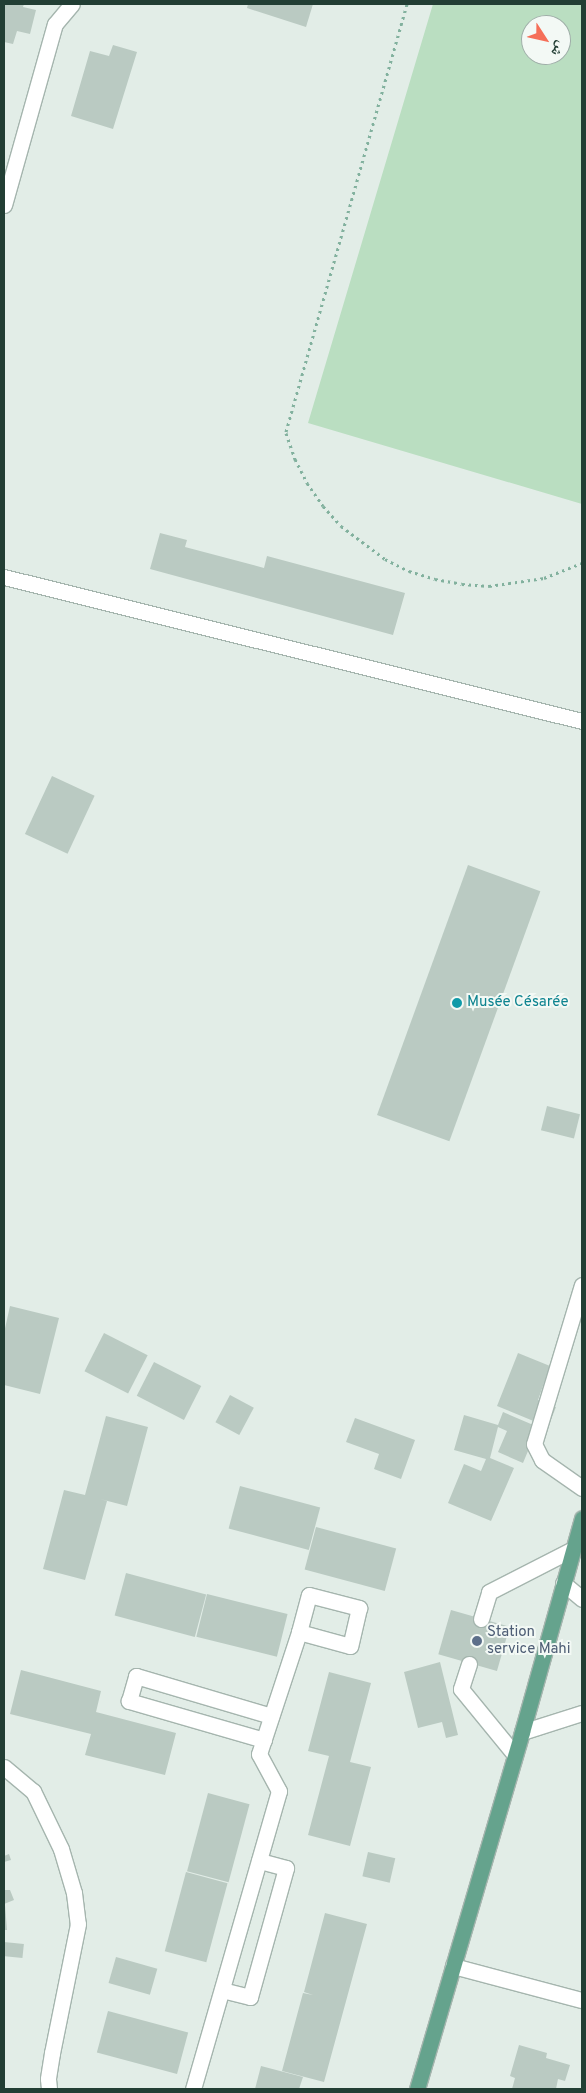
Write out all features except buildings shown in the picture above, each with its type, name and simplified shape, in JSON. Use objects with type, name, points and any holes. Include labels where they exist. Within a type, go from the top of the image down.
[{"type":"main road","points":[[417,2089],[522,1732],[582,1518]]},
{"type":"street","points":[[4,205],[55,24],[72,4]]},
{"type":"street","points":[[4,577],[582,721]]},
{"type":"street","points":[[582,1285],[534,1444],[542,1460],[582,1488]]},
{"type":"street","points":[[481,1619],[489,1592],[573,1549]]},
{"type":"street","points":[[563,1582],[582,1599]]},
{"type":"street","points":[[193,2089],[280,1791],[259,1754],[299,1632]]},
{"type":"street","points":[[469,1664],[461,1688],[515,1755]]},
{"type":"street","points":[[264,1740],[129,1700],[136,1676],[271,1716]]},
{"type":"street","points":[[522,1732],[582,1713]]},
{"type":"street","points":[[4,1767],[33,1791],[61,1849],[74,1893],[78,1924],[50,2068],[49,2089]]},
{"type":"street","points":[[222,1990],[250,1998],[286,1868],[259,1861]]},
{"type":"street","points":[[453,1966],[582,2000]]},
{"type":"street","points":[[41,2089],[50,2068]]},
{"type":"path","points":[[407,4],[286,433],[295,459],[307,483],[335,519],[362,544],[385,559],[410,571],[435,579],[489,586],[544,578],[582,563]]},
{"type":"green space","points":[[433,4],[582,4],[582,504],[308,423]]},
{"type":"place","name":"Musée Césarée","points":[[457,1003]]},
{"type":"place","name":"Station service Mahi","points":[[477,1641]]}]
